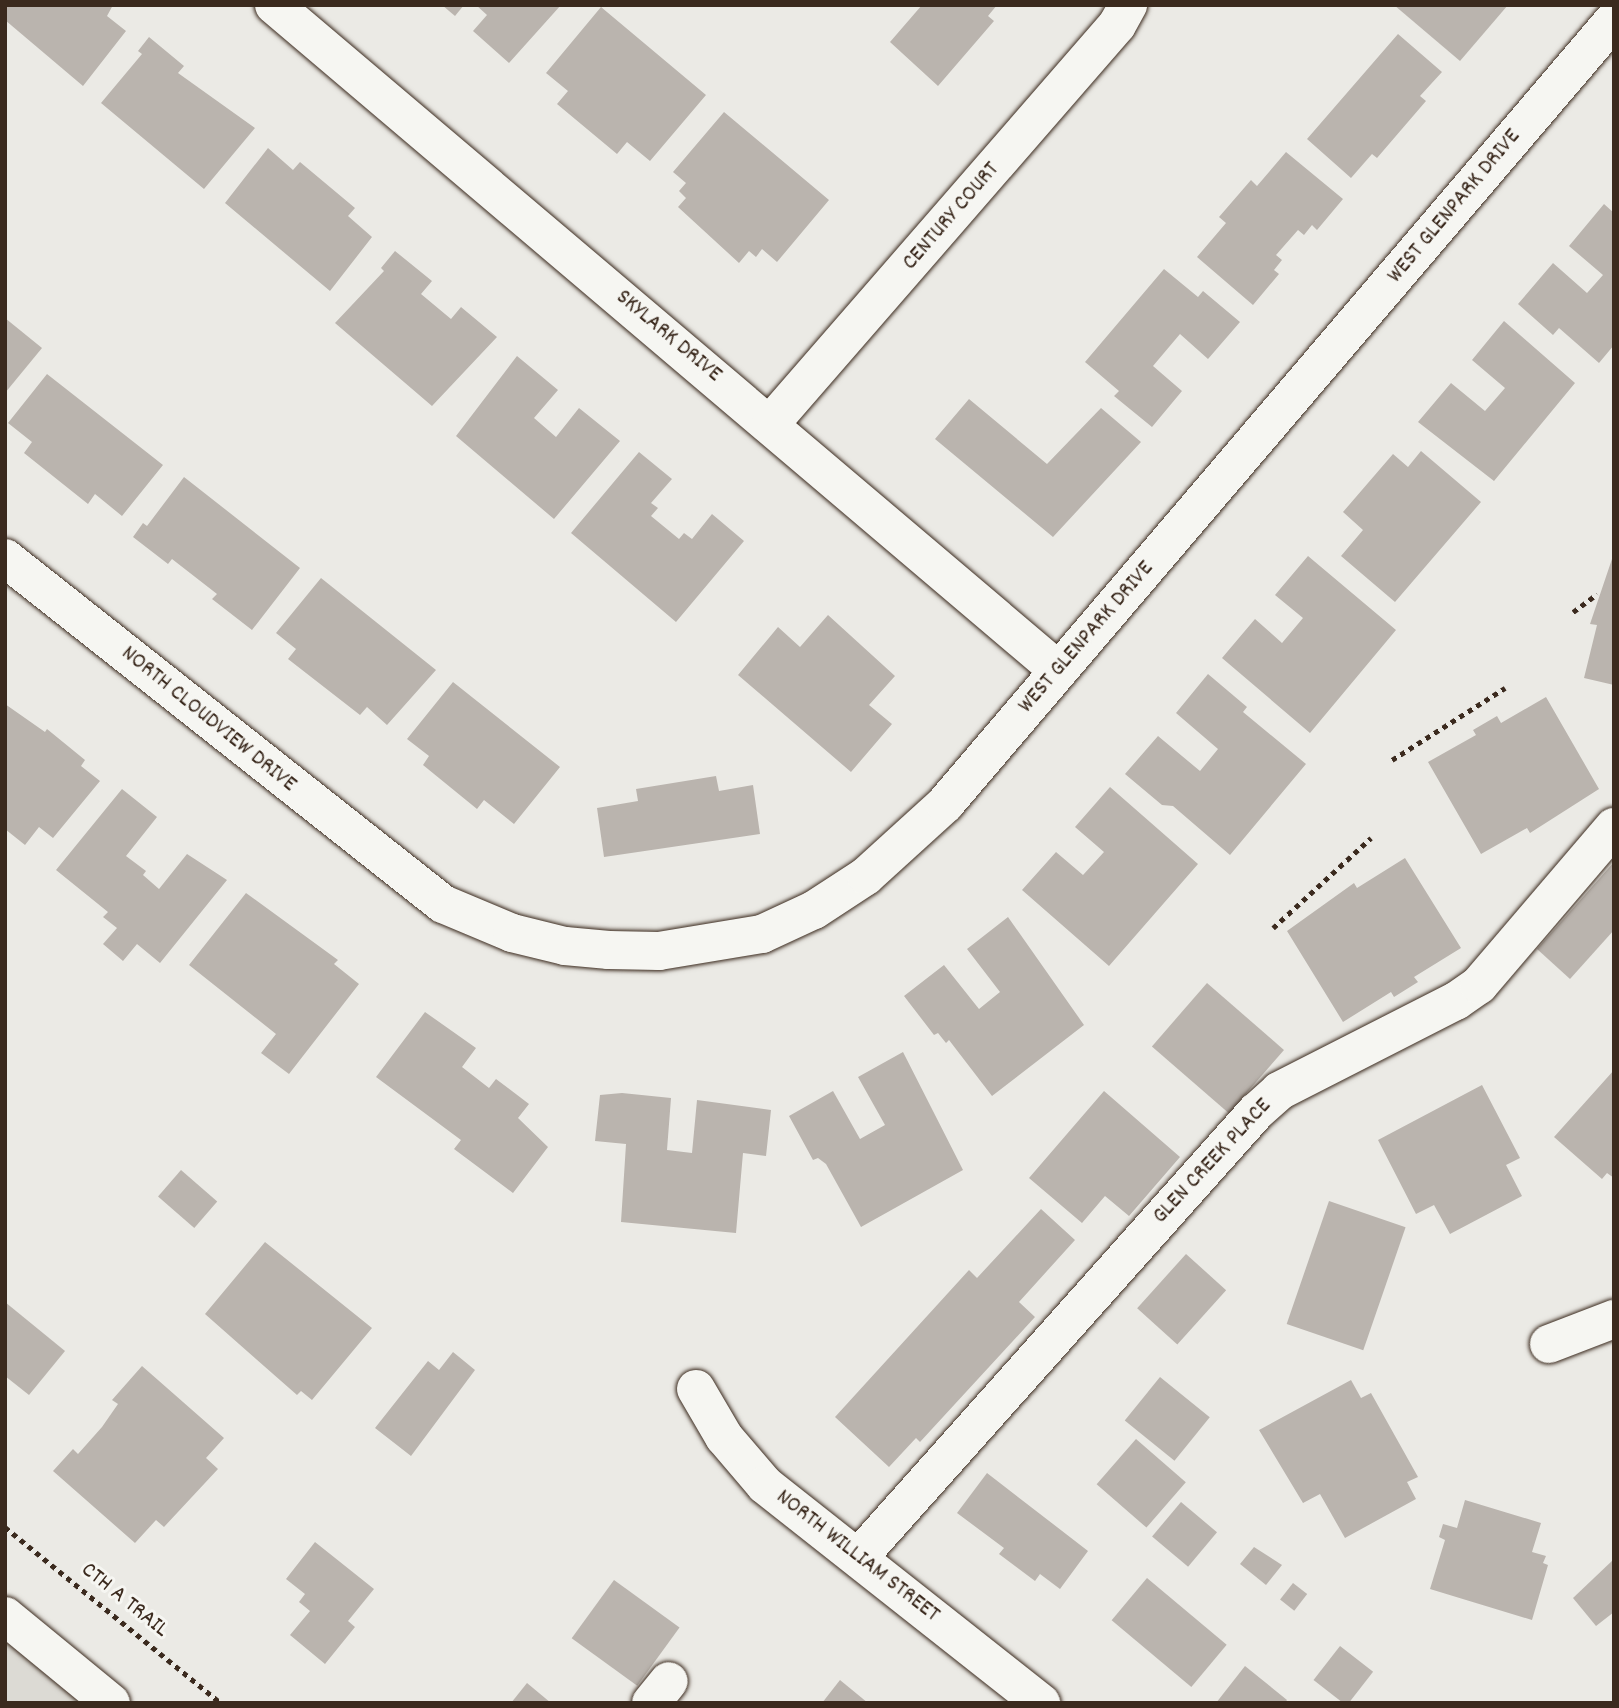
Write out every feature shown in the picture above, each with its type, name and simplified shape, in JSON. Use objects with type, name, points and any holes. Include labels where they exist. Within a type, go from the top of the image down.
[{"type":"street","name":"SKYLARK DRIVE","points":[[274,5],[1059,671]]},
{"type":"street","name":"CENTURY COURT","points":[[771,424],[1117,25],[1128,5]]},
{"type":"street","name":"WEST GLENPARK DRIVE","points":[[410,882],[443,904],[480,921],[565,946],[659,951],[762,933],[814,910],[902,847],[1059,671],[1614,20]]},
{"type":"street","name":"NORTH CLOUDVIEW DRIVE","points":[[5,558],[410,882]]},
{"type":"street","name":"GLEN CREEK PLACE","points":[[858,1558],[1256,1112],[1279,1091],[1456,1001],[1479,985],[1614,827]]},
{"type":"street","points":[[1549,1344],[1571,1339],[1614,1319]]},
{"type":"street","name":"NORTH WILLIAM STREET","points":[[696,1389],[724,1437],[765,1485],[1041,1703]]},
{"type":"street","points":[[5,1616],[111,1703]]},
{"type":"path","points":[[1573,612],[1598,594]]},
{"type":"path","points":[[1392,760],[1505,688]]},
{"type":"path","points":[[1273,928],[1371,838]]},
{"type":"path","name":"CTH A TRAIL","points":[[5,1527],[221,1703]]},
{"type":"shaded area","points":[[5,1616],[111,1703],[5,1703]]},
{"type":"building","points":[[5,5],[113,5],[107,16],[126,31],[83,86],[5,20]]},
{"type":"building","points":[[442,5],[464,5],[455,16]]},
{"type":"building","points":[[476,5],[561,5],[509,63],[473,31],[487,15]]},
{"type":"building","points":[[922,5],[997,5],[988,16],[994,21],[938,86],[890,42]]},
{"type":"building","points":[[1394,5],[1508,5],[1460,61]]},
{"type":"building","points":[[601,7],[706,95],[650,161],[627,142],[617,154],[557,104],[568,91],[546,73]]},
{"type":"building","points":[[1398,34],[1442,72],[1420,96],[1426,101],[1377,158],[1372,154],[1351,178],[1307,139]]},
{"type":"building","points":[[149,37],[184,66],[178,73],[255,128],[204,189],[101,103],[142,54],[138,51]]},
{"type":"building","points":[[724,112],[829,200],[777,262],[762,249],[756,257],[749,251],[739,263],[678,207],[686,198],[679,191],[686,183],[673,172]]},
{"type":"building","points":[[268,148],[293,170],[300,162],[355,208],[348,216],[372,237],[330,291],[225,203]]},
{"type":"building","points":[[1286,152],[1343,199],[1317,230],[1312,225],[1304,235],[1298,230],[1276,255],[1282,260],[1274,270],[1279,274],[1253,305],[1197,257],[1226,223],[1219,217],[1251,180],[1257,186]]},
{"type":"building","points":[[1604,204],[1614,213],[1614,345],[1599,363],[1559,328],[1553,335],[1518,304],[1553,263],[1587,293],[1603,275],[1569,246]]},
{"type":"building","points":[[395,251],[432,281],[421,294],[451,319],[461,307],[497,337],[432,406],[335,323],[384,271],[381,268]]},
{"type":"building","points":[[1164,269],[1198,297],[1203,291],[1240,322],[1208,359],[1180,334],[1153,366],[1182,391],[1152,427],[1114,396],[1119,391],[1085,362]]},
{"type":"building","points":[[5,318],[42,348],[5,393]]},
{"type":"building","points":[[1504,321],[1575,383],[1494,481],[1418,422],[1451,383],[1485,411],[1505,388],[1472,360]]},
{"type":"building","points":[[517,356],[558,390],[534,418],[556,437],[579,408],[620,441],[554,519],[456,436]]},
{"type":"building","points":[[47,374],[163,465],[122,516],[95,494],[88,504],[24,453],[32,442],[8,423]]},
{"type":"building","points":[[969,399],[1047,464],[1101,408],[1141,442],[1053,537],[935,439]]},
{"type":"building","points":[[1421,451],[1481,502],[1395,602],[1341,556],[1363,530],[1343,512],[1393,454],[1408,467]]},
{"type":"building","points":[[639,452],[672,479],[651,503],[658,508],[651,516],[679,539],[684,533],[692,539],[712,514],[744,541],[676,622],[571,533]]},
{"type":"building","points":[[184,477],[300,568],[252,630],[212,599],[217,594],[172,559],[168,564],[133,537],[143,523],[147,526]]},
{"type":"building","points":[[1308,556],[1396,630],[1310,733],[1222,658],[1255,619],[1282,643],[1303,618],[1275,595]]},
{"type":"building","points":[[1613,556],[1614,685],[1584,678],[1597,625],[1590,624]]},
{"type":"building","points":[[321,578],[436,670],[387,725],[367,707],[360,715],[288,659],[296,649],[276,633]]},
{"type":"building","points":[[828,615],[895,676],[869,705],[892,724],[851,772],[738,675],[778,627],[800,647]]},
{"type":"building","points":[[1208,674],[1247,707],[1243,712],[1306,764],[1230,855],[1173,806],[1162,805],[1125,774],[1158,736],[1200,771],[1218,749],[1176,713]]},
{"type":"building","points":[[453,682],[560,767],[514,824],[484,800],[477,809],[423,765],[429,756],[407,739]]},
{"type":"building","points":[[1546,697],[1599,789],[1530,833],[1527,828],[1481,854],[1428,762],[1476,735],[1473,730],[1497,716],[1501,723]]},
{"type":"building","points":[[5,704],[45,732],[47,729],[85,760],[81,766],[100,781],[53,838],[39,827],[25,845],[5,829]]},
{"type":"building","points":[[716,776],[719,791],[753,785],[760,834],[604,857],[597,808],[638,801],[636,789]]},
{"type":"building","points":[[1110,787],[1198,864],[1109,966],[1022,890],[1056,852],[1083,875],[1104,852],[1075,827]]},
{"type":"building","points":[[122,789],[157,817],[126,856],[146,871],[143,875],[159,889],[187,854],[227,880],[160,963],[137,944],[123,961],[103,944],[117,928],[103,917],[108,912],[56,870]]},
{"type":"building","points":[[1405,858],[1461,948],[1414,977],[1418,982],[1394,997],[1391,992],[1343,1022],[1287,931],[1354,883],[1357,888]]},
{"type":"building","points":[[1614,862],[1614,930],[1570,979],[1537,949]]},
{"type":"building","points":[[246,893],[338,960],[334,964],[359,984],[289,1074],[261,1053],[276,1034],[189,965]]},
{"type":"building","points":[[1008,917],[1084,1025],[992,1096],[949,1040],[946,1043],[938,1033],[934,1035],[904,996],[944,965],[979,1009],[1000,992],[967,949]]},
{"type":"building","points":[[1207,983],[1284,1050],[1229,1113],[1152,1046]]},
{"type":"building","points":[[425,1012],[476,1048],[462,1067],[489,1088],[496,1079],[529,1104],[518,1118],[548,1147],[513,1193],[454,1149],[461,1140],[376,1077]]},
{"type":"building","points":[[903,1052],[963,1170],[861,1227],[826,1164],[818,1158],[813,1160],[789,1116],[833,1091],[860,1139],[885,1125],[858,1077]]},
{"type":"building","points":[[1614,1070],[1614,1178],[1607,1173],[1602,1179],[1554,1137]]},
{"type":"building","points":[[1482,1085],[1520,1158],[1506,1165],[1522,1196],[1450,1234],[1434,1205],[1416,1214],[1378,1140]]},
{"type":"building","points":[[1104,1091],[1180,1157],[1129,1216],[1105,1196],[1082,1223],[1029,1178]]},
{"type":"building","points":[[622,1093],[671,1098],[667,1150],[692,1153],[697,1100],[771,1110],[766,1156],[743,1153],[736,1233],[621,1222],[626,1144],[595,1141],[600,1095]]},
{"type":"building","points":[[181,1170],[217,1201],[194,1228],[158,1196]]},
{"type":"building","points":[[1329,1201],[1406,1227],[1363,1350],[1287,1324]]},
{"type":"building","points":[[1041,1209],[1075,1240],[1019,1302],[1035,1317],[920,1442],[916,1438],[889,1467],[835,1417],[969,1270],[977,1278]]},
{"type":"building","points":[[265,1242],[372,1328],[312,1400],[301,1391],[297,1395],[205,1314]]},
{"type":"building","points":[[1186,1254],[1226,1290],[1177,1344],[1137,1308]]},
{"type":"building","points":[[5,1302],[65,1351],[29,1395],[5,1376]]},
{"type":"building","points":[[453,1352],[475,1370],[411,1456],[375,1428],[428,1361],[439,1370]]},
{"type":"building","points":[[142,1366],[224,1438],[206,1458],[218,1469],[164,1527],[156,1520],[135,1543],[53,1471],[73,1449],[78,1454],[102,1427],[118,1404],[112,1400]]},
{"type":"building","points":[[1160,1377],[1210,1417],[1174,1461],[1125,1421]]},
{"type":"building","points":[[1351,1380],[1361,1398],[1371,1393],[1418,1477],[1407,1482],[1416,1499],[1345,1538],[1320,1494],[1303,1503],[1259,1430]]},
{"type":"building","points":[[1136,1439],[1186,1482],[1146,1528],[1097,1484]]},
{"type":"building","points":[[987,1473],[1088,1551],[1060,1589],[1040,1574],[1035,1581],[999,1554],[1004,1548],[957,1513]]},
{"type":"building","points":[[1465,1500],[1541,1523],[1532,1552],[1546,1556],[1543,1563],[1548,1565],[1532,1620],[1430,1589],[1445,1540],[1439,1537],[1443,1524],[1457,1528]]},
{"type":"building","points":[[1181,1502],[1217,1532],[1188,1567],[1152,1536]]},
{"type":"building","points":[[315,1542],[374,1589],[348,1621],[355,1627],[325,1664],[290,1635],[310,1611],[299,1602],[305,1594],[286,1579]]},
{"type":"building","points":[[1254,1547],[1282,1565],[1266,1585],[1240,1564]]},
{"type":"building","points":[[1614,1559],[1614,1612],[1596,1626],[1573,1598]]},
{"type":"building","points":[[1147,1578],[1227,1645],[1191,1687],[1112,1620]]},
{"type":"building","points":[[614,1580],[680,1628],[637,1686],[572,1638]]},
{"type":"building","points":[[1293,1583],[1307,1594],[1294,1611],[1280,1600]]},
{"type":"building","points":[[1340,1646],[1373,1672],[1349,1703],[1343,1703],[1314,1680]]},
{"type":"building","points":[[1245,1666],[1287,1700],[1285,1703],[1216,1703]]},
{"type":"building","points":[[840,1680],[868,1703],[822,1703]]},
{"type":"building","points":[[527,1683],[551,1703],[511,1703]]}]
